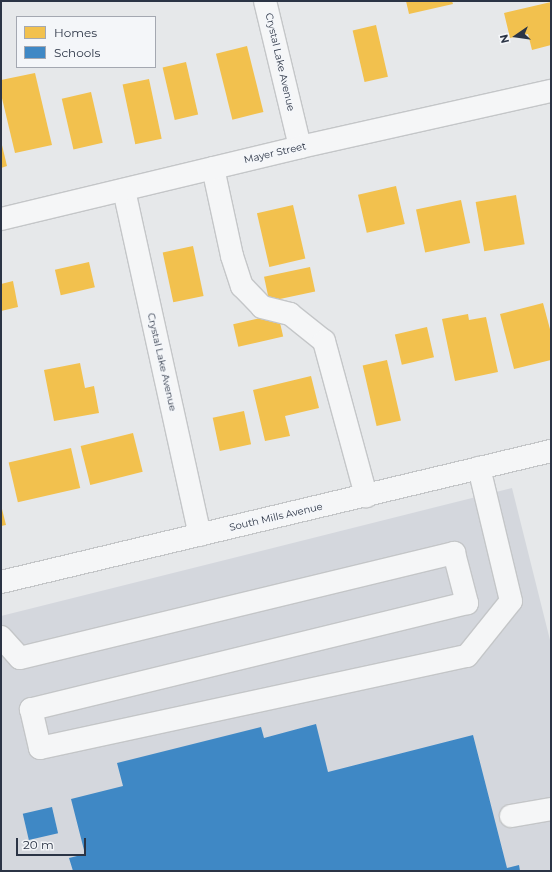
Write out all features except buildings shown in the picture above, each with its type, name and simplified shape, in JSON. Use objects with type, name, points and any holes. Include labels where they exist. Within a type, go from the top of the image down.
[{"type":"street","name":"Crystal Lake Avenue","points":[[265,1],[300,147]]},
{"type":"street","name":"Mayer Street","points":[[1,219],[300,147],[551,91]]},
{"type":"street","points":[[213,168],[232,256],[242,286],[262,307],[290,314],[324,341],[366,496]]},
{"type":"street","name":"Crystal Lake Avenue","points":[[124,190],[200,535]]},
{"type":"street","name":"South Mills Avenue","points":[[1,582],[551,451]]},
{"type":"street","points":[[1,637],[20,658],[454,553],[467,603],[31,709],[40,748],[467,656],[511,601],[479,468]]},
{"type":"street","points":[[511,816],[551,809]]},
{"type":"shaded area","points":[[512,488],[551,644],[551,871],[1,871],[1,616]]}]
